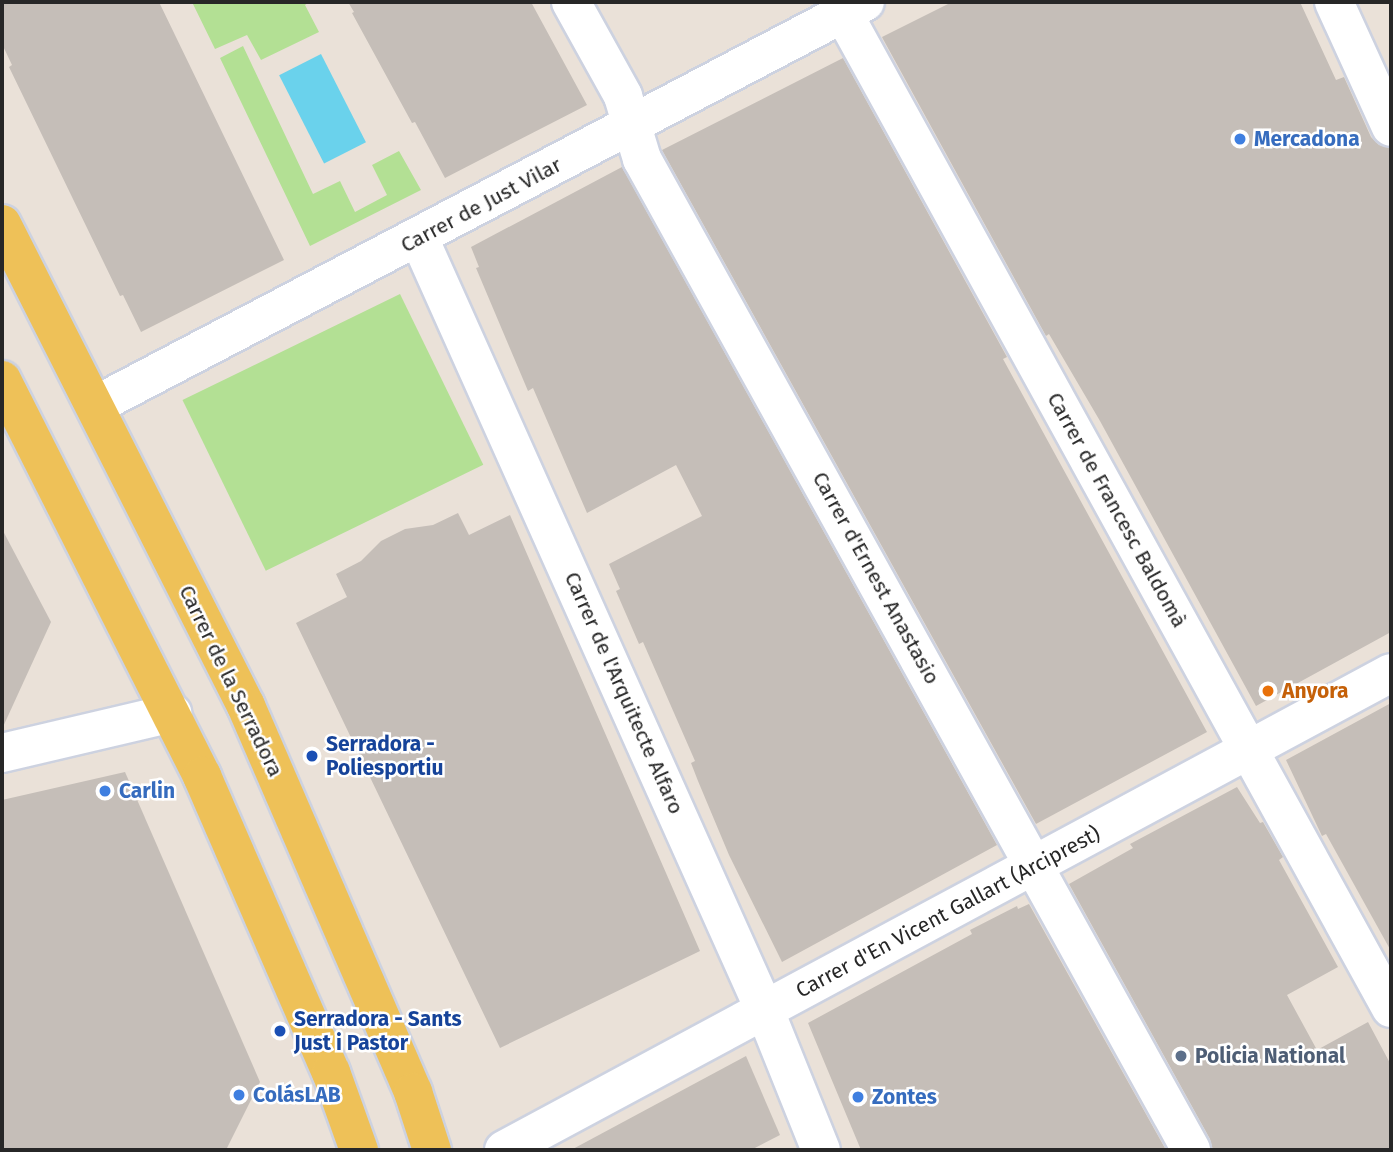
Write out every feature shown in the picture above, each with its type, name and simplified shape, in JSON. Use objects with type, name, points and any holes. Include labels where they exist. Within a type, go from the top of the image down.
[{"type":"main road","name":"Carrer de la Serradora","points":[[2,224],[96,405],[246,706],[413,1092],[432,1150]]},
{"type":"main road","points":[[2,380],[172,713],[310,1022],[352,1144]]},
{"type":"street","name":"Carrer d'Ernest Anastasio","points":[[571,2],[623,96],[642,159],[1035,864],[1191,1150]]},
{"type":"street","points":[[1334,2],[1391,127]]},
{"type":"street","name":"Carrer de Just Vilar","points":[[96,405],[854,7]]},
{"type":"street","name":"Carrer de Francesc Baldomà","points":[[854,7],[1250,750],[1391,1008]]},
{"type":"street","name":"Carrer de l'Arquitecte Alfaro","points":[[418,238],[765,1011],[821,1150]]},
{"type":"street","name":"Carrer d'En Vicent Gallart (Arciprest)","points":[[504,1150],[1391,673]]},
{"type":"street","points":[[2,753],[172,713]]},
{"type":"green space","points":[[192,2],[309,2],[305,5],[319,32],[261,60],[247,35],[215,49]]},
{"type":"green space","points":[[243,46],[313,194],[340,181],[355,212],[387,195],[372,165],[399,151],[421,190],[310,246],[220,58]]},
{"type":"green space","points":[[400,294],[483,465],[266,571],[182,400]]},
{"type":"water","points":[[321,54],[366,142],[324,164],[279,75]]},
{"type":"building","points":[[2,2],[159,2],[284,260],[141,332],[123,295],[120,296],[9,67],[12,65],[2,44]]},
{"type":"building","points":[[348,2],[531,2],[587,105],[445,178],[415,122],[412,123]]},
{"type":"building","points":[[952,2],[1300,2],[1336,80],[1344,77],[1371,137],[1379,145],[1391,148],[1391,632],[1256,706],[1100,421],[1049,334],[1046,336],[882,37]]},
{"type":"building","points":[[843,58],[1007,357],[1003,359],[1207,732],[1036,824],[662,150]]},
{"type":"building","points":[[622,167],[997,845],[782,962],[729,855],[691,763],[695,761],[643,642],[639,644],[616,591],[620,589],[609,564],[702,516],[676,465],[587,513],[533,388],[528,391],[476,268],[479,267],[471,247]]},
{"type":"building","points":[[458,513],[469,535],[510,515],[700,951],[500,1048],[296,623],[347,597],[336,574],[361,561],[381,541],[405,529],[433,525]]},
{"type":"building","points":[[2,529],[51,622],[2,729]]},
{"type":"building","points":[[1391,703],[1391,951],[1326,834],[1322,836],[1286,760]]},
{"type":"building","points":[[125,772],[260,1082],[226,1150],[2,1150],[2,800]]},
{"type":"building","points":[[1237,787],[1260,823],[1263,822],[1283,857],[1279,860],[1338,967],[1287,995],[1317,1050],[1368,1022],[1391,1065],[1391,1150],[1213,1150],[1210,1139],[1069,884],[1133,848],[1130,844]]},
{"type":"building","points":[[1029,904],[1166,1150],[861,1150],[808,1023],[972,934],[970,930],[1017,906],[1018,909]]},
{"type":"building","points":[[746,1056],[780,1135],[751,1150],[571,1150]]},
{"type":"place","name":"Mercadona","points":[[1240,139]]},
{"type":"place","name":"Anyora","points":[[1268,691]]},
{"type":"place","name":"Serradora - Poliesportiu","points":[[312,756]]},
{"type":"place","name":"Carlin","points":[[105,791]]},
{"type":"place","name":"Serradora - Sants Just i Pastor","points":[[280,1031]]},
{"type":"place","name":"Policia National","points":[[1181,1056]]},
{"type":"place","name":"ColásLAB","points":[[239,1095]]},
{"type":"place","name":"Zontes","points":[[858,1097]]}]
